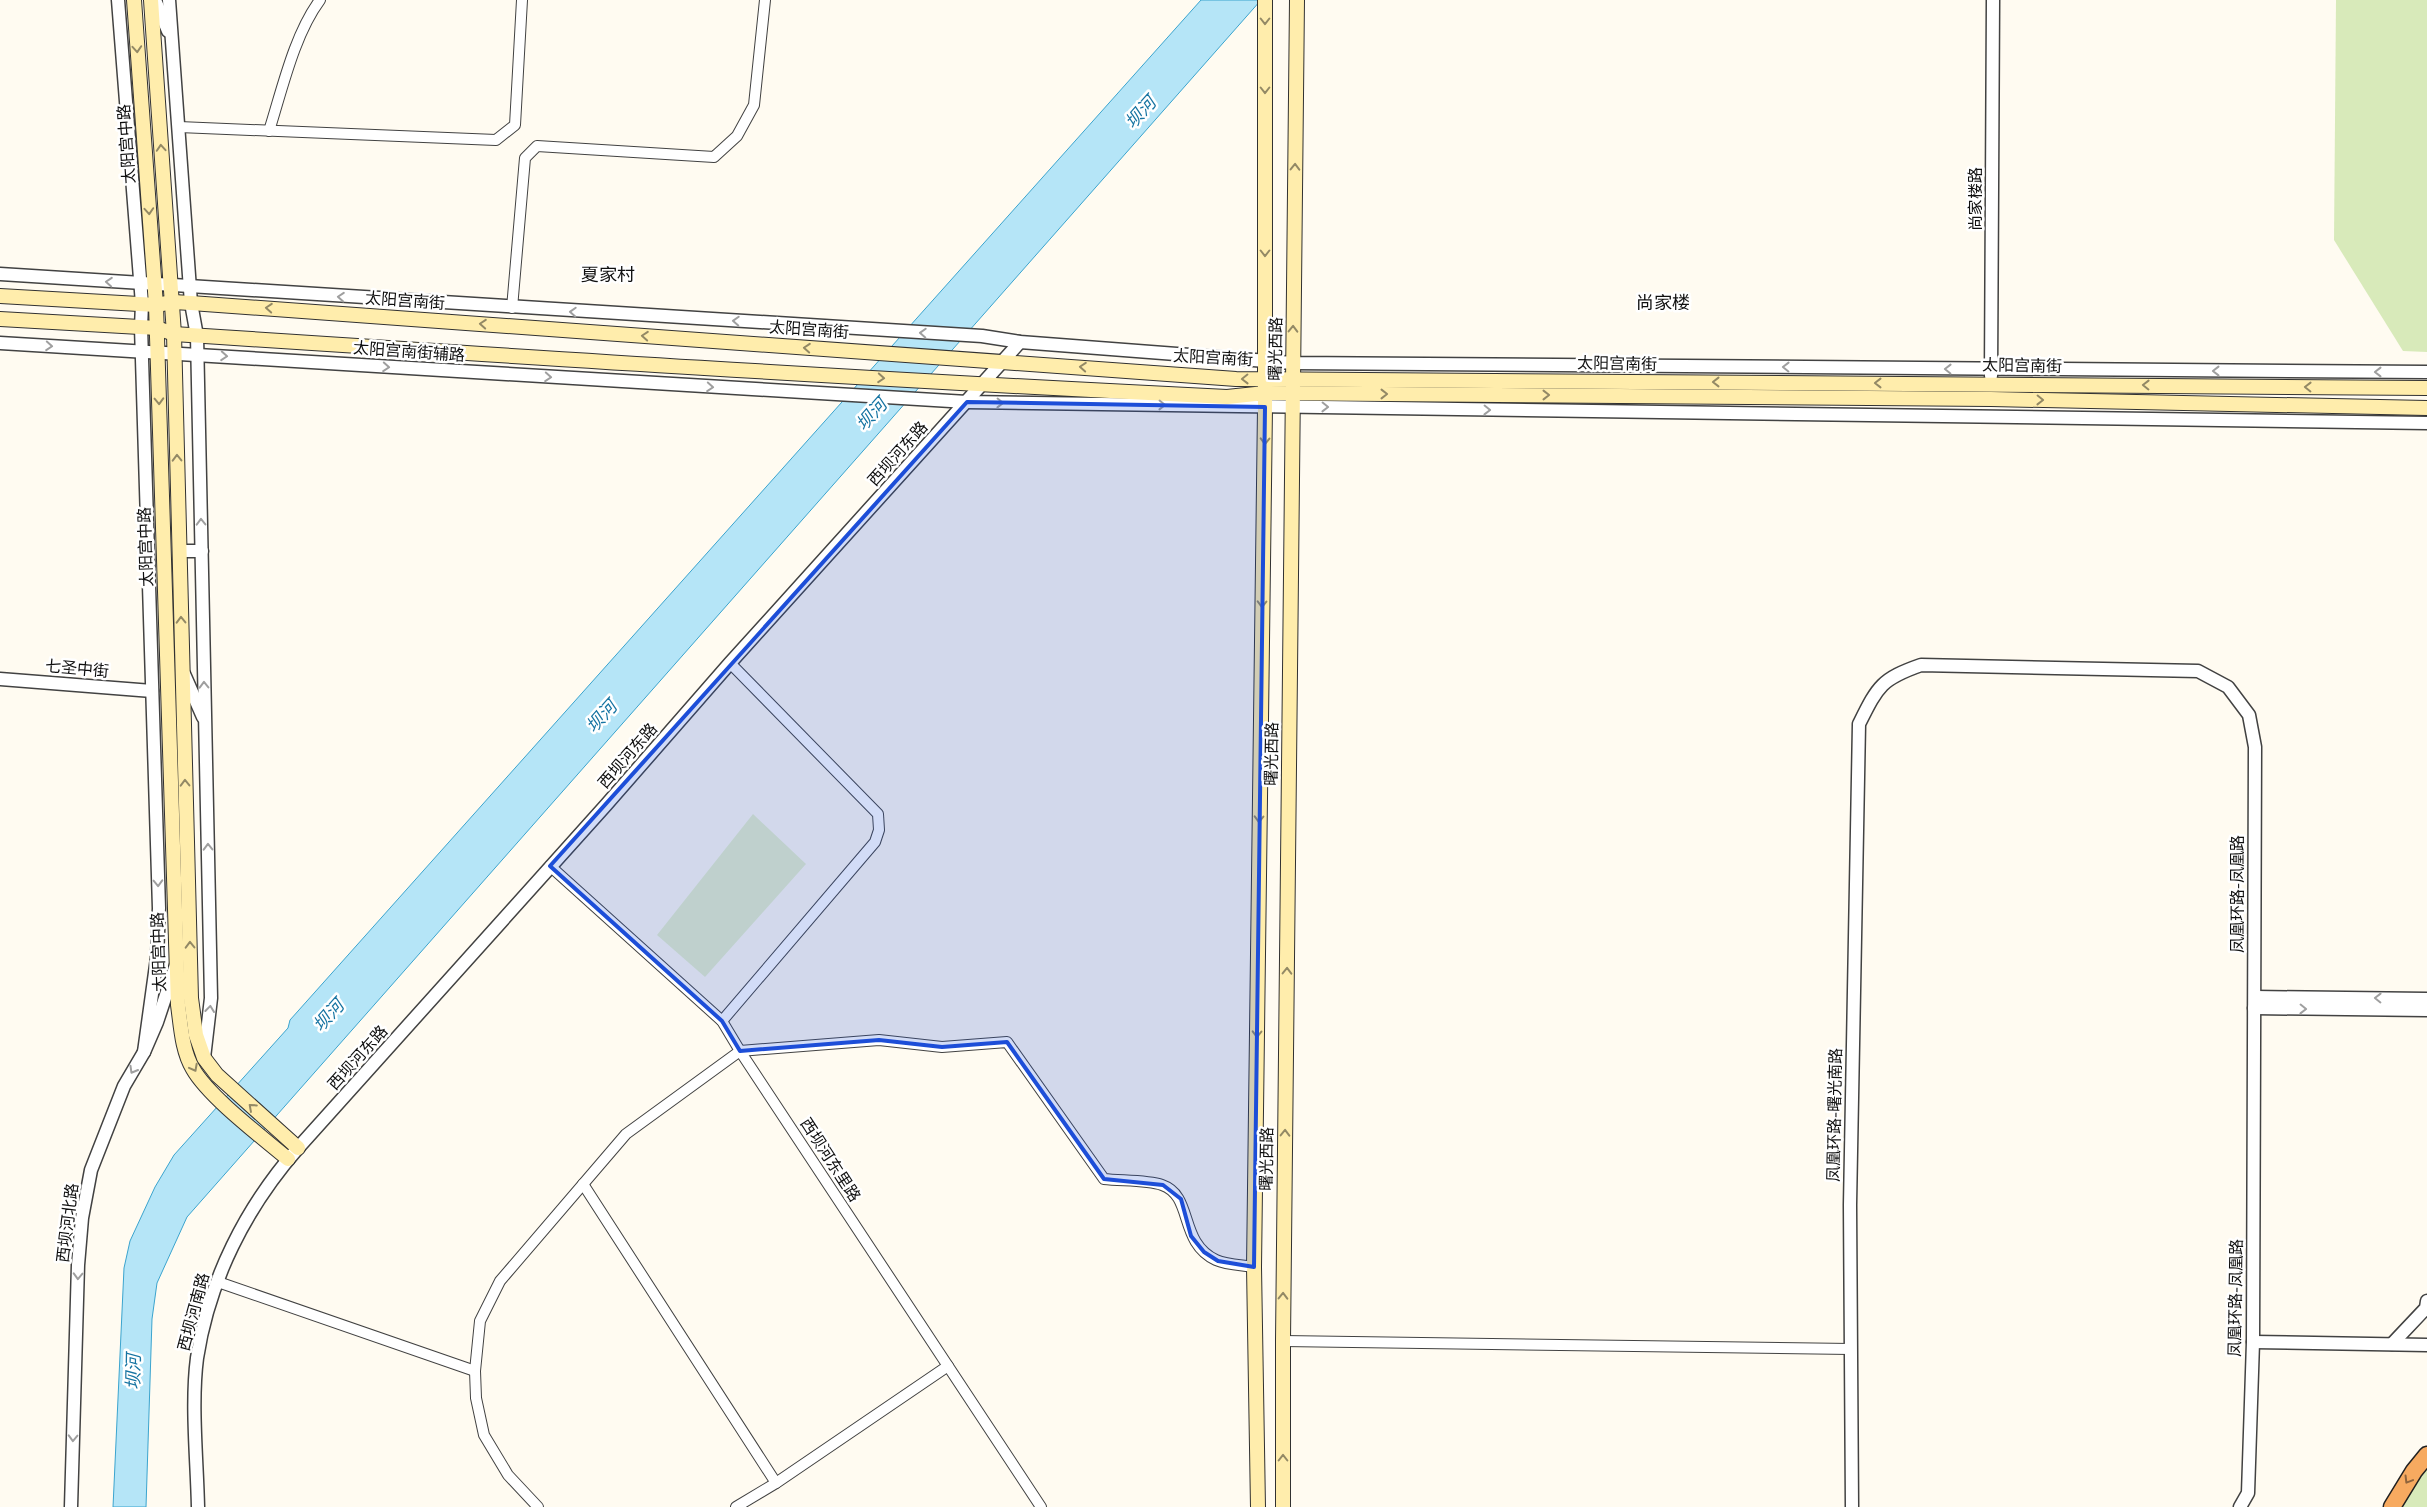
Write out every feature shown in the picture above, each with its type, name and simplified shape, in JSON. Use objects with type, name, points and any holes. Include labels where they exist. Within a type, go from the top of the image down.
[{"type":"highway","points":[[2392,1507],[2414,1471],[2427,1455]]},
{"type":"main road","name":"太阳宫中路","points":[[134,0],[156,305],[178,1005],[184,1043],[192,1068],[206,1088],[288,1159]]},
{"type":"main road","name":"太阳宫中路","points":[[153,0],[175,353],[191,998],[196,1035],[204,1058],[217,1075],[293,1144]]},
{"type":"main road","name":"曙光西路","points":[[1258,1507],[1254,1267],[1265,400],[1265,0]]},
{"type":"main road","name":"曙光西路","points":[[1283,1507],[1293,363],[1299,3]]},
{"type":"main road","name":"太阳宫南街","points":[[0,296],[156,305],[173,302],[191,303],[1236,379],[2427,388]]},
{"type":"main road","points":[[0,319],[141,327]]},
{"type":"main road","name":"太阳宫南街","points":[[141,327],[157,328],[174,334],[341,346],[982,385],[1265,400],[1991,399],[2427,408]]},
{"type":"street","name":"太阳宫中路","points":[[118,0],[142,304],[141,351],[159,908],[157,958],[144,1052]]},
{"type":"street","points":[[121,40],[128,0]]},
{"type":"street","points":[[153,0],[172,40]]},
{"type":"street","points":[[169,0],[191,303],[197,336],[198,355],[211,998],[204,1058]]},
{"type":"street","points":[[269,131],[292,58],[313,10],[320,0]]},
{"type":"street","points":[[179,127],[496,140],[516,125],[522,0]]},
{"type":"street","points":[[512,308],[525,158],[537,146],[714,157],[736,136],[754,105],[765,0]]},
{"type":"street","name":"尚家楼路","points":[[1991,399],[1993,0]]},
{"type":"street","name":"太阳宫南街","points":[[0,274],[512,308],[972,335],[1020,342],[1264,362],[2427,372]]},
{"type":"street","name":"太阳宫南街辅路","points":[[0,342],[916,400]]},
{"type":"street","name":"西坝河东路","points":[[293,1144],[550,866],[730,663],[1020,342]]},
{"type":"street","name":"太阳宫南街","points":[[916,400],[967,402],[1265,400]]},
{"type":"street","name":"太阳宫南街","points":[[1293,400],[2427,423]]},
{"type":"street","points":[[180,551],[202,551]]},
{"type":"street","points":[[153,730],[167,656]]},
{"type":"street","points":[[722,1021],[875,842],[879,830],[878,814],[730,663]]},
{"type":"street","name":"凤凰环路-凤凰路","points":[[1859,724],[1874,693],[1894,675],[1922,665],[2198,670],[2228,687],[2249,715],[2255,747],[2253,1342],[2248,1493],[2240,1507]]},
{"type":"street","points":[[183,672],[205,722]]},
{"type":"street","name":"七圣中街","points":[[0,679],[152,691]]},
{"type":"street","name":"凤凰环路-曙光南路","points":[[1852,1507],[1850,1205],[1859,724]]},
{"type":"street","name":"西坝河东里路","points":[[550,866],[722,1021],[1041,1507]]},
{"type":"street","name":"西坝河北路","points":[[71,1507],[78,1265],[82,1218],[92,1170],[124,1086],[144,1052],[157,1022],[177,961]]},
{"type":"street","points":[[2254,1002],[2427,999]]},
{"type":"street","points":[[2254,1002],[2427,1010]]},
{"type":"street","points":[[538,1507],[508,1475],[484,1435],[476,1398],[475,1371],[480,1321],[500,1281],[626,1134],[740,1051],[879,1040],[942,1047],[1007,1042],[1104,1179],[1163,1185],[1181,1199],[1191,1236],[1204,1252],[1218,1261],[1254,1267]]},
{"type":"street","name":"西坝河南路","points":[[198,1507],[195,1389],[197,1359],[218,1282],[251,1209],[288,1159],[293,1144]]},
{"type":"street","points":[[583,1184],[776,1484]]},
{"type":"street","points":[[218,1282],[475,1371]]},
{"type":"street","points":[[2392,1344],[2426,1308],[2427,1301]]},
{"type":"street","points":[[1283,1341],[1851,1348]]},
{"type":"street","points":[[2253,1342],[2427,1345]]},
{"type":"street","points":[[736,1507],[776,1484],[948,1366]]},
{"type":"highlighted area","points":[[967,402],[1265,407],[1254,1267],[1218,1261],[1204,1252],[1191,1236],[1181,1199],[1163,1185],[1104,1179],[1007,1042],[942,1047],[879,1040],[740,1051],[722,1021],[550,866]]},
{"type":"green space","points":[[2336,0],[2427,0],[2427,352],[2403,351],[2334,240]]},
{"type":"green space","points":[[753,814],[806,864],[705,977],[657,935]]},
{"type":"green space","points":[[2427,1465],[2427,1507],[2400,1507]]},
{"type":"water","name":"坝河","points":[[1201,0],[1261,0],[187,1217],[157,1283],[152,1319],[146,1507],[113,1507],[124,1268],[130,1241],[155,1187],[174,1155],[288,1028],[290,1020]]},
{"type":"district","name":"夏家村","points":[[608,275]]},
{"type":"district","name":"尚家楼","points":[[1663,303]]}]
